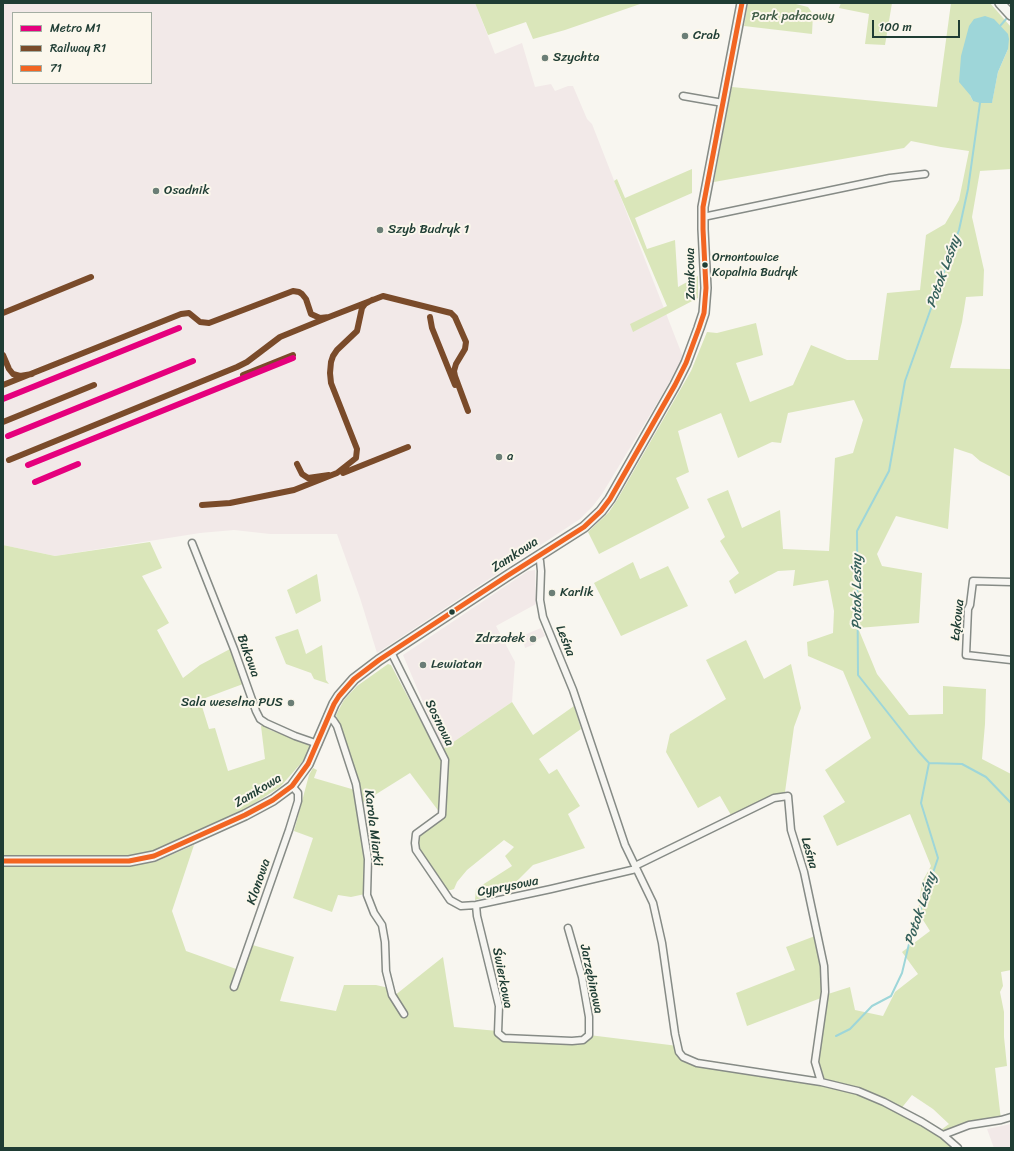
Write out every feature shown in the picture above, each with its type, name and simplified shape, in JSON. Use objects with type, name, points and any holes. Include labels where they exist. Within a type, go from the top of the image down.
[{"type":"street","name":"Zamkowa","points":[[3,861],[129,861],[154,856],[245,815],[281,795],[292,786],[308,764],[318,744],[328,715],[339,696],[364,670],[537,556],[584,527],[601,511],[610,499],[682,371],[700,328],[706,296],[703,217],[706,188],[742,3]]},
{"type":"street","points":[[1000,3],[1011,15]]},
{"type":"street","points":[[683,96],[723,103]]},
{"type":"street","points":[[703,217],[890,178],[925,174]]},
{"type":"street","name":"Bukowa","points":[[192,544],[260,719],[280,729],[318,744]]},
{"type":"street","name":"Leśna","points":[[537,556],[540,561],[541,571],[540,600],[543,617],[573,690],[625,845],[653,903],[669,985],[675,1034],[679,1052],[696,1063],[821,1082],[870,1096],[922,1122],[943,1135],[958,1148]]},
{"type":"street","name":"Łąkowa","points":[[1011,582],[973,581],[970,606],[968,609],[966,655],[1011,660]]},
{"type":"street","name":"Sosnowa","points":[[391,652],[445,760],[442,815],[416,834],[415,843]]},
{"type":"street","name":"Karola Miarki","points":[[328,715],[337,726],[356,784],[368,859],[367,895],[374,913],[382,925],[386,971],[392,995],[404,1014]]},
{"type":"street","name":"Klonowa","points":[[234,987],[298,801],[298,793],[292,786]]},
{"type":"street","name":"Leśna","points":[[636,868],[774,798],[788,796],[791,830],[804,872],[824,966],[825,992],[815,1062],[821,1082]]},
{"type":"street","name":"Cyprysowa","points":[[415,843],[416,850],[450,900],[461,906],[551,889],[636,868]]},
{"type":"street","name":"Świerkowa","points":[[476,904],[499,1006],[498,1033],[504,1038],[572,1041],[583,1040],[589,1035]]},
{"type":"street","name":"Jarzębinowa","points":[[568,928],[582,977],[589,1017],[589,1035]]},
{"type":"street","points":[[943,1135],[969,1125],[1002,1120],[1011,1117]]},
{"type":"shaded area","points":[[3,3],[475,3],[495,54],[522,43],[535,87],[551,84],[555,91],[568,86],[573,86],[587,119],[592,124],[683,357],[665,390],[602,494],[580,519],[377,653],[360,598],[337,534],[270,534],[234,530],[200,533],[55,556],[3,545]]},
{"type":"shaded area","points":[[535,570],[536,604],[496,626],[515,662],[512,702],[443,749],[403,655],[528,571]]},
{"type":"shaded area","name":"Zdrzałek","points":[[541,628],[545,636],[534,641],[535,644],[525,648],[524,644],[527,642],[524,635]]},
{"type":"shaded area","points":[[1011,1124],[1011,1148],[994,1148],[987,1129]]},
{"type":"green space","points":[[475,3],[643,3],[565,30],[533,39],[526,22],[488,35]]},
{"type":"green space","name":"Park pałacowy","points":[[748,3],[792,3],[808,7],[813,14],[812,34],[744,26]]},
{"type":"green space","name":"Park pałacowy","points":[[841,3],[892,3],[885,45],[865,44],[869,14],[839,8]]},
{"type":"green space","points":[[951,3],[990,3],[1011,27],[1011,169],[980,171],[972,217],[984,270],[983,296],[966,297],[962,322],[950,368],[1011,369],[1011,477],[980,461],[972,454],[954,448],[948,529],[896,516],[877,554],[882,566],[922,573],[919,623],[858,628],[877,674],[909,715],[943,714],[943,686],[986,689],[982,759],[1011,774],[1011,970],[1001,972],[1003,986],[1000,992],[1004,1012],[1004,1037],[1007,1066],[995,1068],[1001,1120],[969,1125],[943,1136],[951,1148],[3,1148],[3,545],[55,556],[150,542],[162,568],[142,576],[169,623],[157,630],[183,678],[200,665],[230,649],[243,684],[200,700],[209,729],[215,728],[228,771],[265,759],[261,726],[263,725],[270,730],[307,743],[310,747],[303,761],[280,787],[244,810],[155,852],[130,857],[96,858],[108,866],[155,862],[194,845],[172,911],[186,951],[239,970],[249,944],[294,957],[280,1001],[336,1011],[344,985],[376,985],[389,988],[394,996],[443,957],[454,1027],[498,1031],[504,1038],[572,1041],[589,1035],[678,1046],[688,1060],[820,1082],[815,1062],[828,994],[850,987],[855,1010],[883,1016],[895,992],[918,974],[902,952],[930,931],[918,912],[922,882],[931,866],[910,814],[837,846],[823,816],[845,802],[825,770],[871,738],[843,671],[808,656],[807,642],[833,633],[834,611],[828,580],[793,586],[795,570],[778,571],[735,594],[729,581],[739,573],[720,541],[725,537],[707,499],[728,490],[742,528],[780,510],[783,549],[829,551],[835,458],[853,453],[863,420],[854,400],[788,413],[781,443],[772,442],[738,458],[721,413],[678,431],[689,472],[676,478],[689,508],[599,554],[588,532],[609,512],[617,500],[691,371],[707,332],[717,333],[756,323],[763,355],[736,363],[750,402],[793,385],[811,345],[847,360],[878,360],[887,293],[920,290],[926,235],[945,224],[959,200],[969,151],[911,141],[904,148],[714,182],[732,87],[937,107]],"holes":[[[1008,49],[998,72],[992,102],[973,101],[970,95]],[[912,1095],[933,1109],[949,1124],[938,1132],[900,1110]]]},
{"type":"green space","points":[[692,169],[692,193],[635,218],[647,249],[675,240],[678,287],[698,276],[698,298],[633,332],[630,324],[667,306],[614,181],[617,179],[625,198]]},
{"type":"green space","points":[[633,562],[640,579],[668,566],[688,606],[621,636],[594,583]]},
{"type":"green space","points":[[317,574],[321,601],[296,614],[287,590]]},
{"type":"green space","points":[[298,629],[306,654],[322,645],[326,680],[329,684],[314,679],[311,673],[286,664],[275,637]]},
{"type":"green space","points":[[746,640],[764,679],[791,664],[801,708],[794,727],[785,792],[731,815],[720,796],[698,808],[666,752],[670,734],[726,699],[706,660]]},
{"type":"green space","points":[[388,664],[391,665],[442,761],[440,813],[410,773],[362,803],[359,781],[356,778],[336,715],[344,700],[357,686]]},
{"type":"green space","points":[[512,702],[533,735],[574,706],[581,729],[539,759],[549,774],[557,769],[580,806],[568,814],[585,848],[533,865],[516,882],[492,895],[475,900],[476,889],[512,866],[505,856],[514,847],[504,840],[467,870],[457,882],[454,889],[446,890],[420,852],[417,843],[419,836],[444,817],[448,760],[443,749]]},
{"type":"green space","points":[[313,768],[317,770],[314,778],[355,790],[367,863],[365,894],[351,897],[338,895],[332,912],[293,898],[313,838],[294,831],[309,775]]},
{"type":"green space","points":[[815,936],[822,967],[823,984],[821,998],[747,1026],[736,993],[795,970],[786,947]]},
{"type":"water","points":[[985,16],[994,19],[1008,34],[1009,39],[1008,49],[998,72],[992,103],[980,103],[973,101],[959,82],[961,56],[969,26],[974,19]]},
{"type":"waterway","points":[[1000,26],[1007,18]]},
{"type":"waterway","name":"Potok Leśny","points":[[836,1036],[850,1029],[872,1006],[891,996],[902,973],[909,944],[938,858],[921,803],[929,763],[858,675],[857,531],[889,471],[905,381],[959,230],[968,189],[980,103]]},
{"type":"waterway","points":[[929,763],[962,764],[986,777],[1011,803]]},
{"type":"metro line","name":"M1","points":[[3,399],[179,328]]},
{"type":"metro line","name":"M1","points":[[28,465],[293,358]]},
{"type":"metro line","name":"M1","points":[[8,436],[193,361]]},
{"type":"metro line","name":"M1","points":[[35,482],[78,464]]},
{"type":"rail line","name":"R1","points":[[3,313],[91,277]]},
{"type":"rail line","name":"R1","points":[[3,385],[181,314],[189,313],[200,322],[209,323],[293,291],[302,294],[306,299],[311,314],[320,318],[329,317],[383,296],[451,313],[455,317],[466,342],[465,349],[456,364],[454,371],[468,411]]},
{"type":"rail line","name":"R1","points":[[202,505],[230,503],[294,490],[337,473],[356,458],[357,449],[331,383],[331,362],[337,350],[357,331],[362,308],[365,304],[372,300]]},
{"type":"rail line","name":"R1","points":[[9,460],[237,367],[247,362],[280,337],[329,317]]},
{"type":"rail line","name":"R1","points":[[430,317],[432,328],[455,385]]},
{"type":"rail line","name":"R1","points":[[3,355],[9,369],[13,374],[20,376],[32,374]]},
{"type":"rail line","name":"R1","points":[[243,375],[293,355]]},
{"type":"rail line","name":"R1","points":[[3,422],[94,385]]},
{"type":"rail line","name":"R1","points":[[343,473],[408,447]]},
{"type":"rail line","name":"R1","points":[[297,464],[302,474],[308,478],[329,475]]},
{"type":"transit line","name":"71","points":[[3,861],[129,861],[154,856],[245,815],[273,800],[292,786],[308,764],[334,704],[354,679],[379,660],[584,527],[601,511],[610,499],[675,385],[686,363],[704,313],[706,288],[703,207],[742,3]]},
{"type":"place","name":"Crab","points":[[685,36]]},
{"type":"place","name":"Szychta","points":[[545,58]]},
{"type":"place","name":"Osadnik","points":[[156,191]]},
{"type":"place","name":"Szyb Budryk 1","points":[[380,230]]},
{"type":"place","name":"Ornontowice Kopalnia Budryk","points":[[705,265]]},
{"type":"place","name":"a","points":[[499,457]]},
{"type":"place","name":"Karlik","points":[[552,593]]},
{"type":"place","name":"Zdrzałek","points":[[533,639]]},
{"type":"place","name":"Lewiatan","points":[[423,665]]},
{"type":"place","name":"Sala weselna PUS","points":[[291,703]]}]
